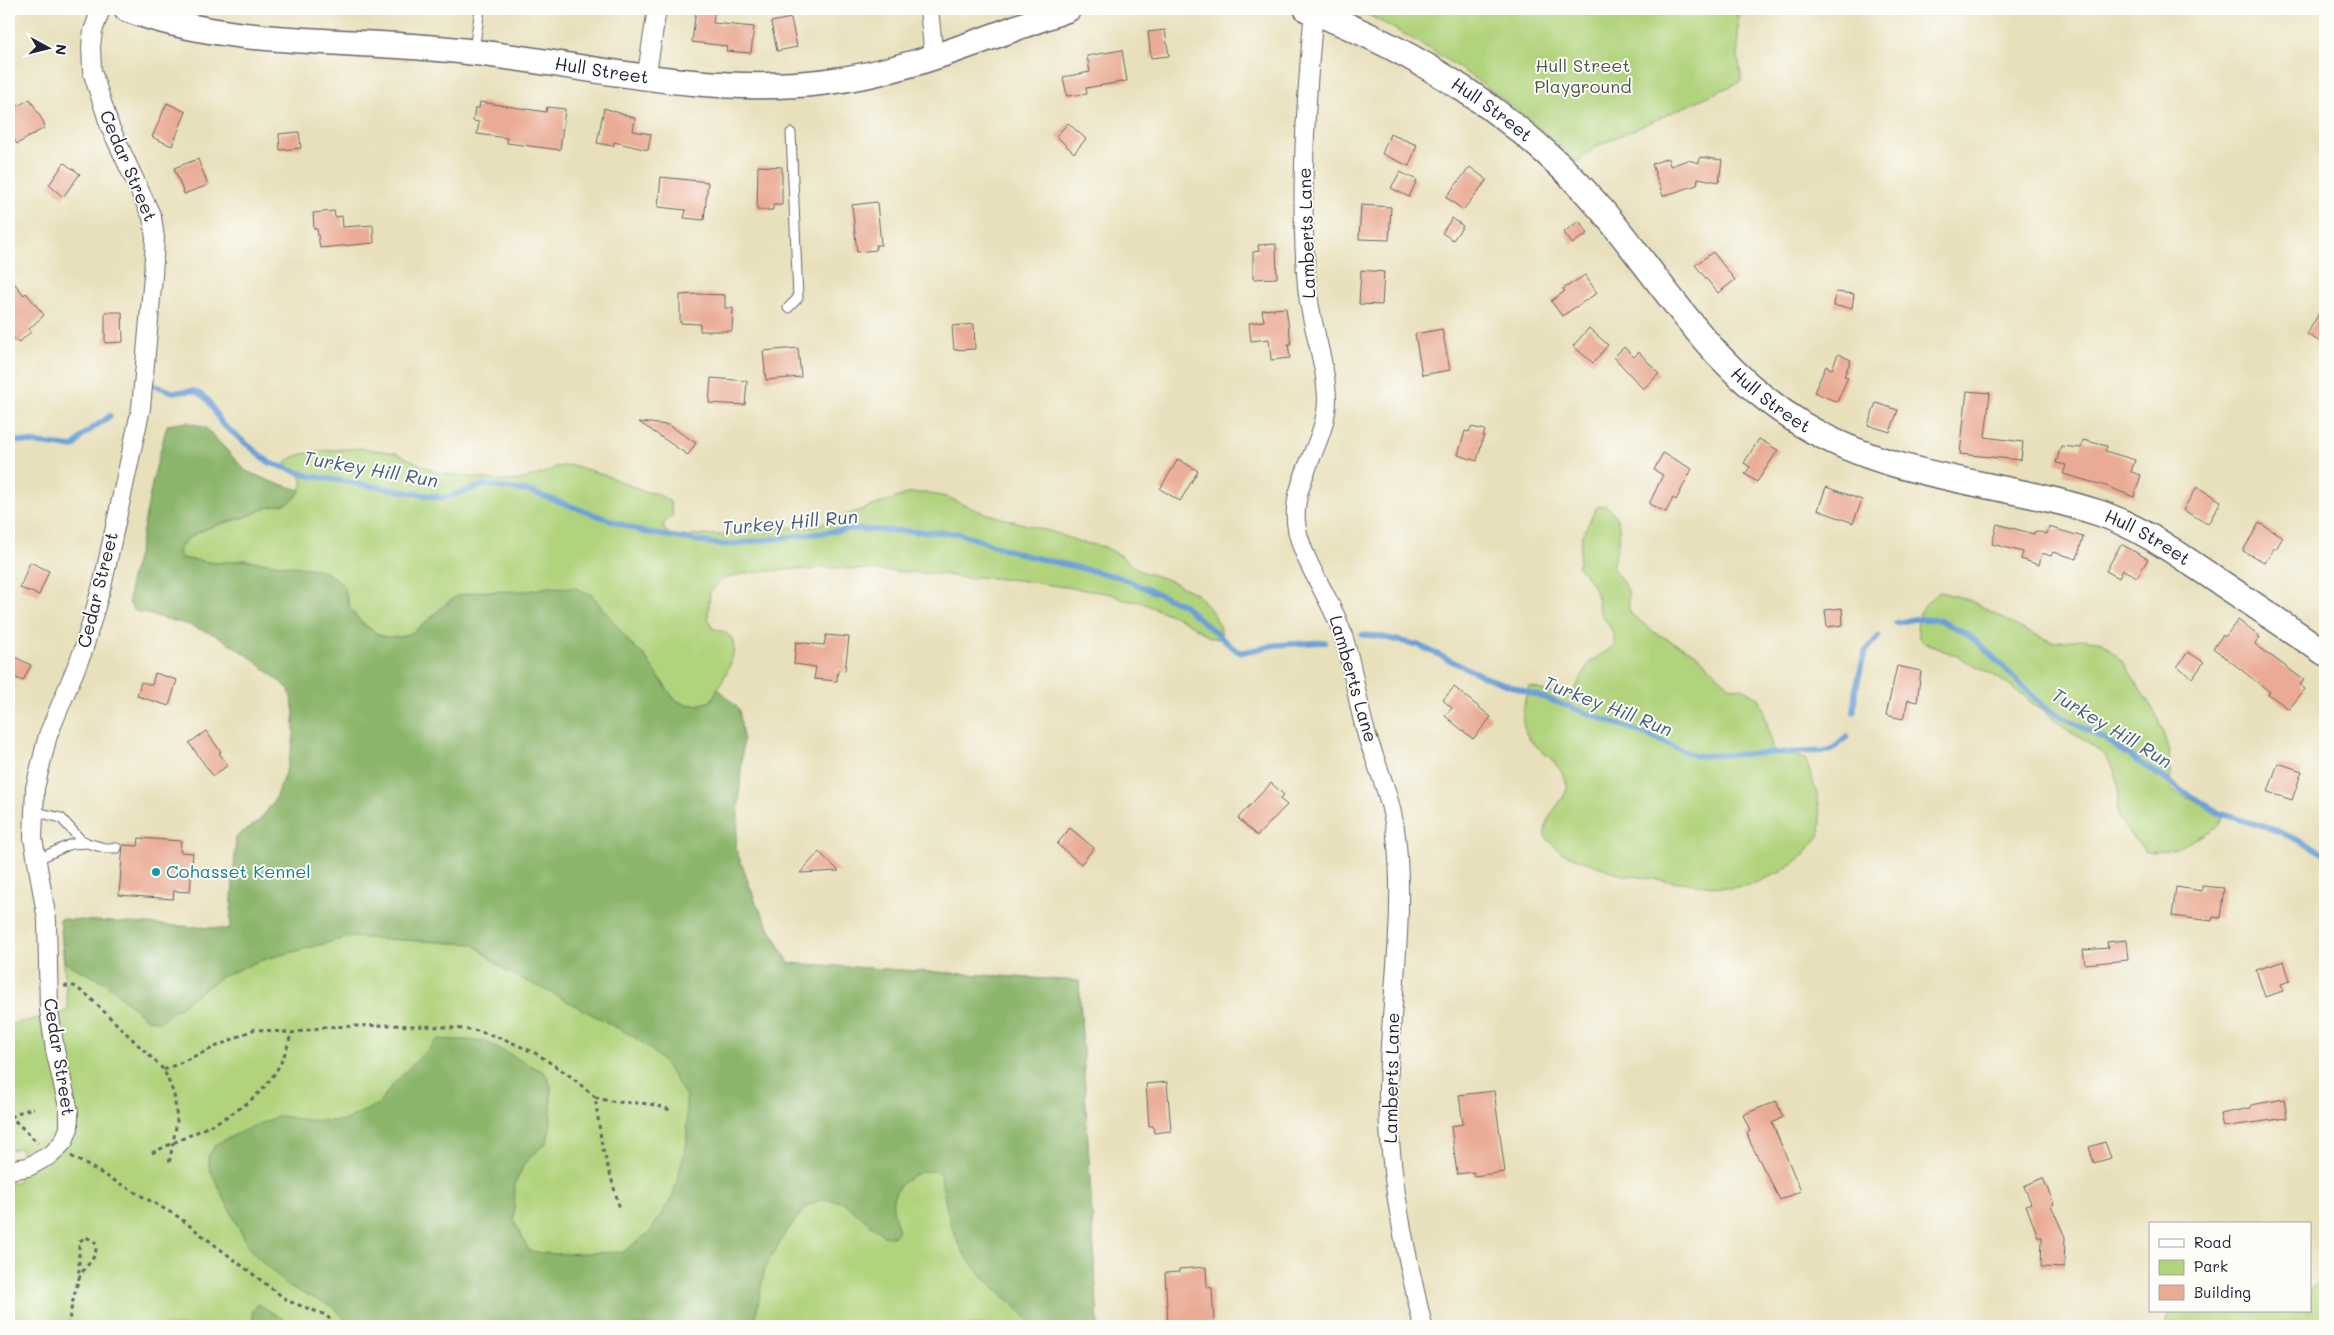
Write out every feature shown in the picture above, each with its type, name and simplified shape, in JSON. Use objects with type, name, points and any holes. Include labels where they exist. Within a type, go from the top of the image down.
[{"type":"main road","name":"Hull Street","points":[[127,9],[175,24],[224,34],[474,52],[646,78],[724,86],[800,84],[880,73],[934,58],[1068,9]]},
{"type":"main road","name":"Hull Street","points":[[1311,10],[1361,31],[1433,70],[1484,104],[1534,142],[1600,208],[1689,324],[1718,357],[1749,386],[1803,425],[1837,444],[1885,462],[2082,508],[2111,518],[2147,535],[2178,554],[2325,653]]},
{"type":"street","name":"Cedar Street","points":[[9,1170],[28,1167],[42,1162],[57,1149],[67,1136],[70,1120],[51,1029],[46,920],[36,860],[33,811],[38,770],[48,735],[91,630],[134,444],[141,408],[153,276],[155,238],[152,217],[110,127],[92,71],[91,46],[93,31],[101,9]]},
{"type":"street","points":[[646,78],[657,9]]},
{"type":"street","points":[[929,9],[934,58]]},
{"type":"street","name":"Lamberts Lane","points":[[1311,10],[1304,147],[1305,256],[1307,288],[1325,380],[1326,405],[1321,432],[1296,500],[1295,517],[1304,553],[1340,628],[1368,739],[1388,795],[1396,835],[1398,895],[1389,1049],[1389,1124],[1402,1233],[1423,1326]]},
{"type":"lane","points":[[474,52],[480,9]]},
{"type":"lane","points":[[788,308],[798,298],[791,133]]},
{"type":"lane","points":[[33,811],[61,818],[80,839],[87,843],[105,848],[117,848]]},
{"type":"lane","points":[[36,860],[71,844],[87,843]]},
{"type":"path","points":[[48,985],[74,986],[87,995],[164,1070],[174,1094],[177,1121],[170,1164]]},
{"type":"path","points":[[164,1070],[255,1029],[291,1033],[325,1027],[388,1025],[445,1027],[478,1031],[504,1039],[537,1054],[569,1075],[595,1097],[612,1103],[638,1101],[656,1104],[670,1110]]},
{"type":"path","points":[[152,1152],[218,1122],[259,1095],[276,1073],[283,1060],[291,1033]]},
{"type":"path","points":[[595,1097],[602,1146],[620,1209]]},
{"type":"path","points":[[34,1108],[10,1116],[30,1138],[39,1144],[57,1149],[177,1216],[288,1301],[326,1315],[336,1326]]},
{"type":"path","points":[[68,1326],[81,1274],[92,1261],[96,1249],[95,1242],[86,1237],[80,1241],[79,1246],[79,1280]]},
{"type":"green space","name":"Hull Street Playground","points":[[1356,9],[1738,9],[1738,55],[1742,81],[1595,147],[1577,163],[1500,97],[1445,58]]},
{"type":"green space","points":[[188,422],[206,428],[246,471],[272,482],[301,490],[293,500],[287,503],[198,532],[182,544],[178,552],[181,558],[215,563],[246,560],[322,570],[337,579],[344,587],[349,609],[363,624],[378,635],[387,637],[400,637],[414,632],[457,596],[476,592],[528,591],[550,587],[576,588],[592,595],[634,648],[644,655],[674,699],[686,705],[698,705],[711,701],[718,688],[739,709],[743,739],[736,849],[756,903],[789,963],[1079,981],[1098,1326],[1033,1326],[978,1271],[964,1253],[950,1220],[940,1173],[933,1171],[926,1171],[912,1176],[896,1192],[893,1206],[898,1230],[893,1237],[884,1236],[843,1202],[823,1199],[807,1206],[786,1232],[765,1268],[754,1326],[351,1326],[334,1307],[289,1287],[250,1250],[210,1170],[208,1157],[216,1144],[258,1124],[281,1116],[305,1120],[343,1121],[377,1105],[397,1080],[438,1039],[484,1041],[545,1073],[551,1086],[551,1124],[547,1142],[525,1162],[515,1184],[514,1220],[529,1251],[554,1254],[623,1252],[650,1232],[673,1196],[687,1143],[686,1096],[665,1064],[648,1047],[631,1035],[546,990],[507,972],[473,944],[349,937],[259,961],[221,977],[159,1022],[146,1019],[106,983],[65,963],[60,919],[230,929],[236,837],[260,820],[274,801],[287,768],[294,738],[294,711],[289,689],[250,657],[216,635],[186,624],[135,611],[129,603],[130,582],[138,555],[153,479],[167,425]]},
{"type":"green space","points":[[361,448],[396,453],[439,473],[503,481],[520,480],[547,472],[555,467],[572,465],[605,475],[643,491],[658,494],[670,502],[673,515],[665,522],[663,527],[668,534],[690,537],[693,535],[726,535],[765,529],[815,526],[910,493],[925,493],[947,497],[981,512],[1059,534],[1080,542],[1105,547],[1121,556],[1140,571],[1166,579],[1197,594],[1214,614],[1223,640],[1210,637],[1183,620],[1140,602],[1123,600],[1112,594],[1017,580],[975,577],[972,579],[940,574],[819,567],[812,570],[796,569],[745,573],[721,580],[710,592],[708,617],[712,628],[729,635],[734,646],[728,671],[711,701],[698,705],[686,705],[674,699],[644,655],[550,587],[528,591],[484,591],[459,596],[449,601],[420,627],[398,638],[386,637],[360,621],[350,607],[344,587],[246,560],[215,563],[181,558],[178,552],[182,544],[207,528],[293,500],[300,491],[302,480],[297,473],[285,464],[290,459],[308,453]]},
{"type":"green space","points":[[1605,505],[1617,518],[1619,526],[1617,551],[1612,567],[1628,590],[1629,609],[1632,615],[1655,633],[1695,653],[1729,686],[1742,688],[1759,698],[1764,710],[1772,747],[1777,752],[1793,754],[1806,760],[1818,798],[1821,823],[1819,836],[1802,857],[1781,872],[1750,885],[1730,888],[1622,875],[1562,853],[1545,837],[1548,820],[1564,796],[1567,785],[1564,776],[1556,764],[1529,738],[1524,726],[1524,705],[1529,686],[1564,697],[1573,692],[1590,662],[1614,646],[1614,636],[1599,609],[1598,598],[1594,588],[1578,567],[1582,536],[1597,507]]},
{"type":"green space","points":[[1940,592],[1970,600],[2020,628],[2053,642],[2081,639],[2103,642],[2124,663],[2159,719],[2169,752],[2171,789],[2224,813],[2219,825],[2184,845],[2165,851],[2145,851],[2125,828],[2120,818],[2117,810],[2117,779],[2111,763],[2106,757],[1995,676],[1957,656],[1924,643],[1918,636],[1919,616],[1929,600]]},
{"type":"green space","points":[[60,919],[1079,981],[1098,1326],[9,1326],[9,1183],[18,1182],[22,1148],[9,1150],[9,1025],[68,1011]]},
{"type":"green space","points":[[2325,1278],[2325,1326],[2165,1326],[2168,1314],[2171,1312],[2312,1312],[2312,1289]]},
{"type":"green space","points":[[258,1304],[288,1322],[313,1326],[254,1326],[252,1312]]},
{"type":"building","points":[[696,9],[715,9],[713,23],[754,27],[751,53],[726,51],[727,46],[692,42]]},
{"type":"building","points":[[791,18],[797,47],[777,51],[771,22]]},
{"type":"building","points":[[1165,30],[1169,56],[1151,58],[1148,32]]},
{"type":"building","points":[[1122,50],[1127,81],[1086,88],[1087,94],[1067,96],[1063,77],[1090,72],[1087,56]]},
{"type":"building","points":[[30,99],[44,123],[44,128],[17,144],[9,131],[9,111]]},
{"type":"building","points":[[480,102],[546,112],[547,107],[565,109],[560,150],[507,143],[507,138],[477,134],[479,122],[473,121],[475,108],[479,108]]},
{"type":"building","points":[[167,103],[186,112],[172,146],[152,137]]},
{"type":"building","points":[[604,108],[635,118],[633,131],[651,134],[648,150],[614,142],[613,146],[597,143]]},
{"type":"building","points":[[1068,123],[1086,139],[1074,153],[1056,136]]},
{"type":"building","points":[[299,132],[301,148],[280,150],[279,134]]},
{"type":"building","points":[[1390,134],[1417,145],[1409,166],[1382,154]]},
{"type":"building","points":[[1700,157],[1722,160],[1719,182],[1698,178],[1697,185],[1663,196],[1652,164],[1668,158],[1670,166],[1688,160],[1699,163]]},
{"type":"building","points":[[198,159],[208,185],[184,194],[174,168]]},
{"type":"building","points":[[64,163],[80,174],[63,197],[49,185]]},
{"type":"building","points":[[758,166],[782,167],[782,205],[773,205],[773,210],[757,210]]},
{"type":"building","points":[[1470,167],[1487,180],[1463,210],[1446,197]]},
{"type":"building","points":[[1400,172],[1417,180],[1409,197],[1391,188]]},
{"type":"building","points":[[661,177],[708,182],[704,220],[684,218],[686,210],[658,207]]},
{"type":"building","points":[[877,202],[881,245],[876,245],[876,250],[857,252],[852,205]]},
{"type":"building","points":[[1361,205],[1391,207],[1389,240],[1359,239]]},
{"type":"building","points":[[334,211],[335,217],[342,216],[343,227],[373,225],[374,243],[320,248],[317,229],[314,229],[313,213]]},
{"type":"building","points":[[1452,218],[1463,226],[1453,240],[1442,233]]},
{"type":"building","points":[[1579,221],[1588,233],[1572,244],[1564,232]]},
{"type":"building","points":[[1276,244],[1277,278],[1253,279],[1253,252],[1259,251],[1258,245]]},
{"type":"building","points":[[1713,252],[1735,280],[1718,293],[1695,265]]},
{"type":"building","points":[[1361,270],[1384,272],[1382,305],[1359,304]]},
{"type":"building","points":[[1585,275],[1597,293],[1562,316],[1551,301],[1565,291],[1563,289]]},
{"type":"building","points":[[9,277],[24,295],[26,293],[44,315],[29,329],[31,332],[18,343],[9,333]]},
{"type":"building","points":[[1836,292],[1854,294],[1852,308],[1834,306]]},
{"type":"building","points":[[680,295],[725,295],[725,308],[733,308],[732,331],[700,331],[700,324],[680,323]]},
{"type":"building","points":[[2325,303],[2325,345],[2307,334]]},
{"type":"building","points":[[1286,308],[1291,344],[1288,344],[1290,358],[1271,360],[1269,339],[1251,341],[1249,323],[1264,321],[1262,310]]},
{"type":"building","points":[[105,312],[122,312],[123,342],[105,343]]},
{"type":"building","points":[[974,324],[975,349],[954,350],[952,326]]},
{"type":"building","points":[[1589,328],[1608,345],[1593,363],[1573,346]]},
{"type":"building","points":[[1442,329],[1450,370],[1422,375],[1415,334]]},
{"type":"building","points":[[1624,347],[1634,357],[1639,352],[1659,374],[1643,389],[1614,357]]},
{"type":"building","points":[[798,348],[801,377],[766,380],[763,351]]},
{"type":"building","points":[[1838,354],[1851,360],[1844,376],[1848,377],[1837,402],[1814,392],[1826,366],[1832,369]]},
{"type":"building","points":[[711,378],[747,381],[745,405],[709,403]]},
{"type":"building","points":[[1967,391],[1990,393],[1985,437],[2023,442],[2021,460],[1960,454]]},
{"type":"building","points":[[1876,403],[1898,410],[1890,432],[1868,425]]},
{"type":"building","points":[[639,422],[669,425],[696,443],[688,455]]},
{"type":"building","points":[[1471,427],[1485,430],[1477,461],[1458,455],[1465,431],[1469,432]]},
{"type":"building","points":[[1759,439],[1778,450],[1757,482],[1745,474],[1750,467],[1744,463]]},
{"type":"building","points":[[2083,440],[2107,446],[2105,451],[2135,460],[2131,472],[2141,475],[2134,497],[2106,486],[2063,474],[2066,465],[2056,463],[2061,446],[2081,448]]},
{"type":"building","points":[[1663,453],[1692,469],[1676,500],[1673,498],[1666,512],[1649,504],[1663,475],[1654,470]]},
{"type":"building","points":[[1178,459],[1198,471],[1180,501],[1160,489]]},
{"type":"building","points":[[1826,487],[1862,500],[1853,523],[1818,510]]},
{"type":"building","points":[[2197,487],[2221,501],[2208,524],[2183,510]]},
{"type":"building","points":[[2259,523],[2283,537],[2276,549],[2274,548],[2268,559],[2264,562],[2243,551]]},
{"type":"building","points":[[1997,524],[2034,534],[2035,531],[2047,534],[2049,527],[2083,537],[2077,559],[2053,552],[2051,556],[2042,553],[2039,565],[2021,559],[2023,552],[1992,544]]},
{"type":"building","points":[[2121,544],[2148,559],[2137,577],[2123,570],[2119,578],[2106,571]]},
{"type":"building","points":[[30,562],[49,571],[39,595],[20,588]]},
{"type":"building","points":[[1842,608],[1843,625],[1827,627],[1825,610]]},
{"type":"building","points":[[2238,620],[2260,637],[2255,644],[2304,680],[2300,685],[2305,689],[2289,709],[2213,648],[2223,635],[2225,637]]},
{"type":"building","points":[[826,635],[849,637],[845,671],[838,670],[837,681],[814,679],[816,667],[794,664],[796,642],[824,645]]},
{"type":"building","points":[[2188,652],[2204,662],[2193,678],[2177,667]]},
{"type":"building","points":[[9,654],[31,665],[23,681],[9,675]]},
{"type":"building","points":[[1897,666],[1921,671],[1917,702],[1908,700],[1903,719],[1886,715]]},
{"type":"building","points":[[155,673],[177,680],[169,706],[137,696],[141,682],[152,685]]},
{"type":"building","points":[[1454,687],[1491,717],[1473,739],[1445,716],[1452,708],[1443,700]]},
{"type":"building","points":[[206,731],[228,765],[213,776],[189,743]]},
{"type":"building","points":[[2278,763],[2302,771],[2292,800],[2268,792]]},
{"type":"building","points":[[1271,783],[1284,795],[1280,799],[1287,805],[1257,836],[1238,818]]},
{"type":"building","points":[[1070,828],[1094,848],[1081,864],[1057,844]]},
{"type":"building","name":"Cohasset Kennel","points":[[139,838],[181,841],[180,852],[193,853],[190,892],[174,891],[173,899],[119,895],[123,845],[138,846]]},
{"type":"building","points":[[819,852],[839,871],[800,873]]},
{"type":"building","points":[[2202,886],[2224,888],[2220,918],[2213,917],[2212,921],[2172,916],[2176,887],[2202,891]]},
{"type":"building","points":[[2126,940],[2128,960],[2085,964],[2083,950],[2108,948],[2107,942]]},
{"type":"building","points":[[2284,961],[2290,981],[2281,984],[2283,991],[2265,997],[2256,970]]},
{"type":"building","points":[[1167,1082],[1171,1131],[1154,1133],[1153,1126],[1149,1126],[1146,1084]]},
{"type":"building","points":[[1494,1091],[1505,1172],[1474,1176],[1474,1172],[1457,1174],[1451,1126],[1463,1124],[1459,1095]]},
{"type":"building","points":[[2284,1099],[2287,1118],[2223,1127],[2220,1114],[2251,1108],[2251,1105]]},
{"type":"building","points":[[1776,1101],[1783,1117],[1772,1123],[1801,1191],[1780,1200],[1751,1144],[1747,1133],[1750,1131],[1743,1115]]},
{"type":"building","points":[[2105,1142],[2111,1158],[2094,1163],[2089,1147]]},
{"type":"building","points":[[2043,1178],[2054,1204],[2051,1205],[2065,1237],[2064,1268],[2041,1267],[2042,1237],[2038,1237],[2026,1205],[2031,1203],[2024,1186]]},
{"type":"building","points":[[1206,1267],[1207,1287],[1212,1288],[1214,1322],[1168,1324],[1165,1273],[1179,1272],[1179,1269]]},
{"type":"waterway","name":"Turkey Hill Run","points":[[154,385],[173,392],[193,391],[200,394],[208,400],[222,424],[270,463],[307,475],[443,498],[485,485],[532,492],[643,532],[724,545],[852,529],[957,533],[1024,555],[1119,577],[1182,604],[1237,651],[1244,652],[1275,645],[1325,642]]},
{"type":"waterway","name":"Turkey Hill Run","points":[[9,440],[74,447],[83,435],[110,416]]},
{"type":"waterway","name":"Turkey Hill Run","points":[[1896,623],[1914,619],[1939,620],[1964,632],[1983,647],[2044,707],[2106,740],[2181,790],[2222,814],[2278,831],[2325,853]]},
{"type":"waterway","name":"Turkey Hill Run","points":[[1362,635],[1378,636],[1418,645],[1485,677],[1640,732],[1695,756],[1830,751],[1847,737]]},
{"type":"waterway","name":"Turkey Hill Run","points":[[1854,712],[1855,692],[1865,652],[1879,636]]},
{"type":"place","name":"Cohasset Kennel","points":[[156,872]]}]
